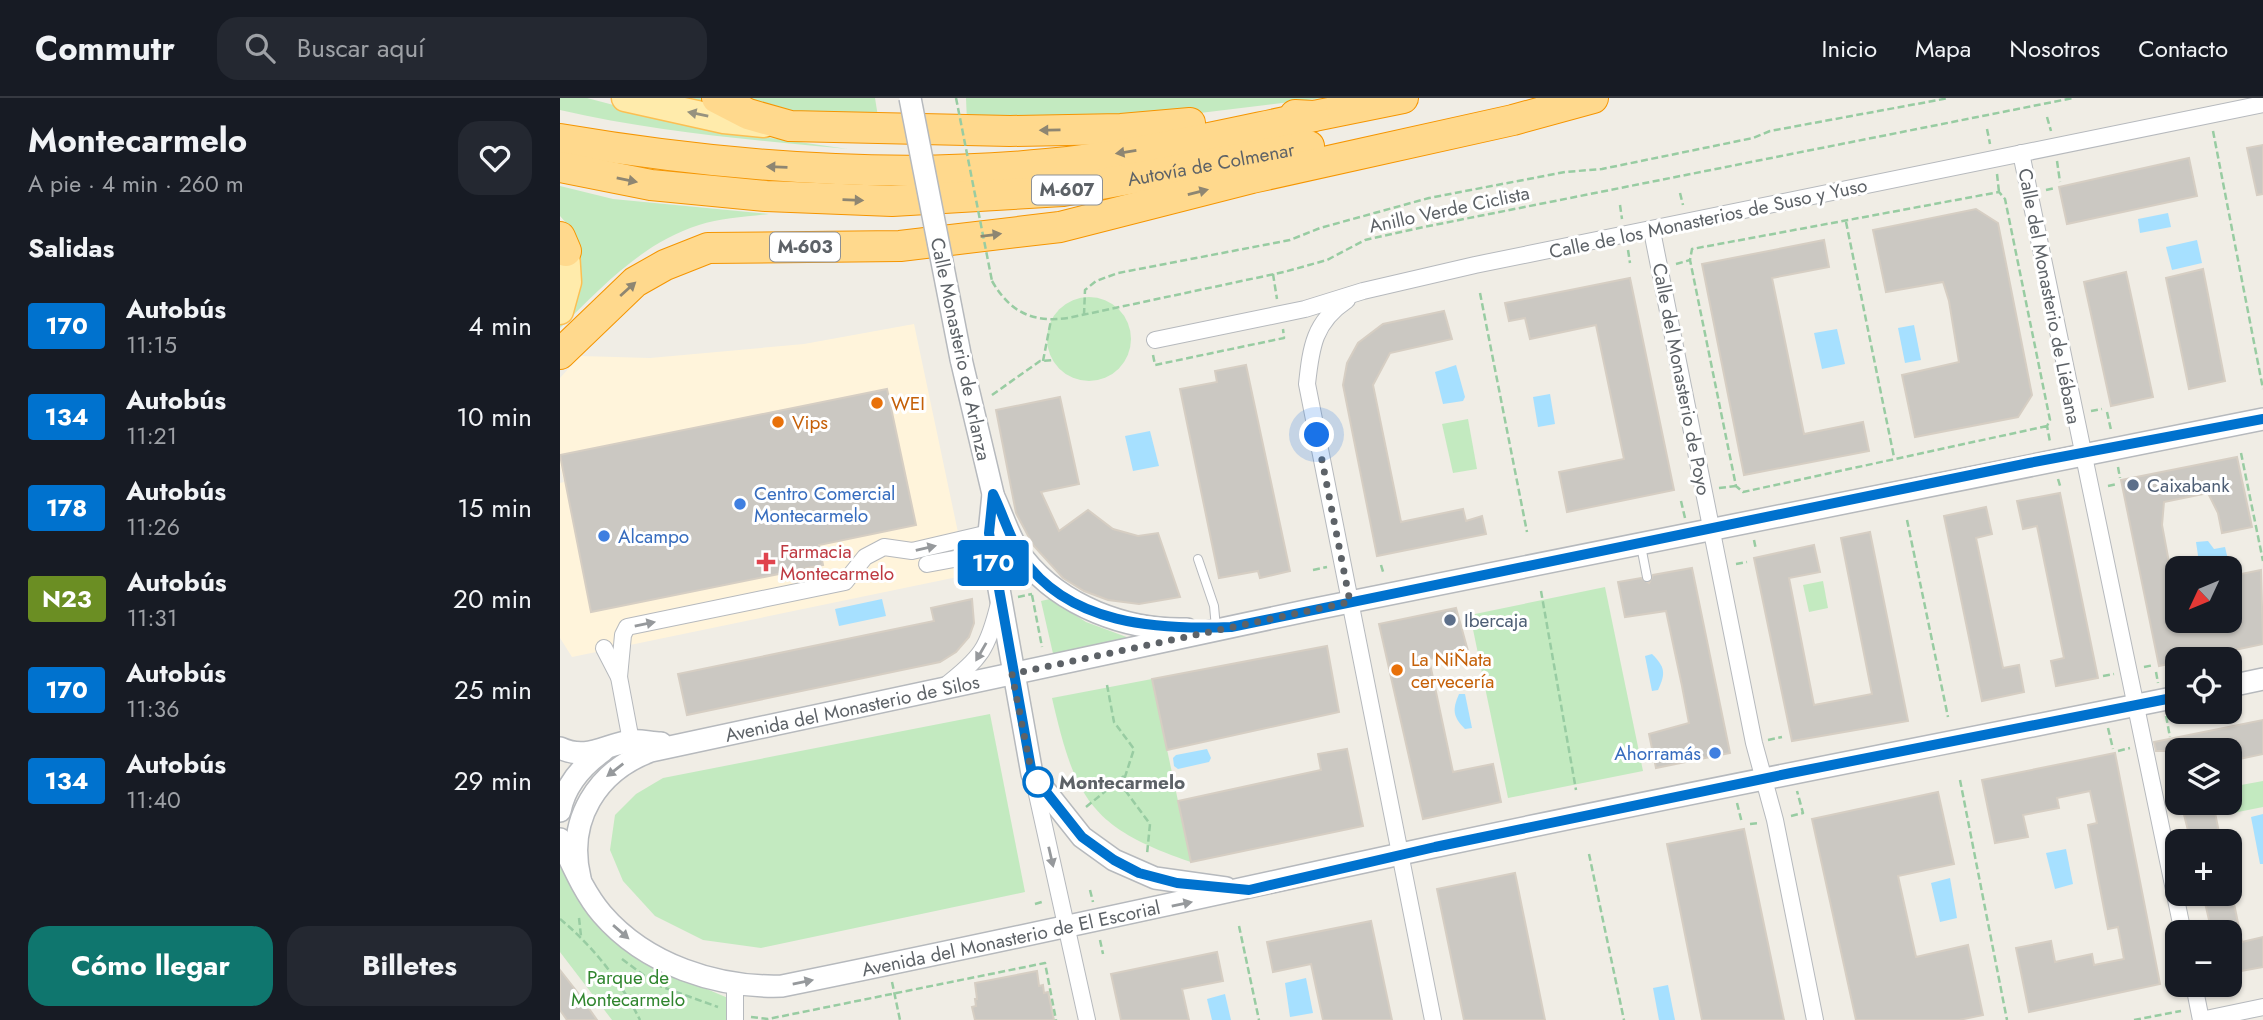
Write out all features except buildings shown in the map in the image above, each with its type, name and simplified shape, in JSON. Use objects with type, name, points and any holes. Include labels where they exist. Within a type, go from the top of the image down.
[{"type":"highway","points":[[717,98],[748,114],[790,126],[882,130],[1121,129],[1265,114],[1314,116]]},
{"type":"highway","name":"M-607","points":[[1314,116],[1403,98]]},
{"type":"highway","name":"Autovía de Colmenar","points":[[560,167],[651,185],[766,196],[892,201],[1063,191],[1569,98]]},
{"type":"highway","name":"M-603","points":[[566,345],[635,282],[665,265],[709,248],[900,246],[1060,227],[1252,178],[1513,120],[1592,98]]},
{"type":"highway","name":"Autovía de Colmenar","points":[[560,139],[655,155],[770,167],[905,170],[1047,164],[1180,143],[1314,116]]},
{"type":"main road","points":[[625,98],[724,120],[790,126]]},
{"type":"main road","points":[[560,311],[568,282],[563,244]]},
{"type":"street","name":"Calle Monasterio de Arlanza","points":[[910,98],[961,359],[993,494],[990,542],[1012,674],[1087,1020]]},
{"type":"street","name":"Calle de los Monasterios de Suso y Yuso","points":[[1154,346],[1305,309],[1363,291],[2263,104]]},
{"type":"street","name":"Calle del Monasterio de Liébana","points":[[2021,153],[2180,920]]},
{"type":"street","name":"Calle del Monasterio de Poyo","points":[[1652,231],[1815,1020]]},
{"type":"street","points":[[1363,291],[1333,310],[1312,341],[1307,384],[1433,1020]]},
{"type":"street","name":"Avenida del Monasterio de Silos","points":[[580,878],[576,859],[577,841],[587,807],[607,775],[634,757],[677,745],[1223,627],[2082,453],[2263,419]]},
{"type":"street","name":"Avenida del Monasterio de Silos","points":[[993,494],[1022,557],[1049,586],[1092,611],[1139,625],[1181,629],[1223,627]]},
{"type":"street","points":[[927,564],[990,542]]},
{"type":"street","points":[[619,677],[627,627],[845,582],[865,557],[884,547],[912,551],[990,542]]},
{"type":"street","name":"Calle Monasterio de Arlanza","points":[[942,689],[979,660],[993,630],[999,601]]},
{"type":"street","points":[[604,648],[619,677],[631,741]]},
{"type":"street","points":[[2242,683],[2263,679]]},
{"type":"street","name":"Avenida del Monasterio de El Escorial","points":[[580,878],[602,914],[647,952],[682,969],[735,985],[782,986],[1249,890],[1399,855],[2165,699]]},
{"type":"street","name":"Avenida del Monasterio de Silos","points":[[560,748],[572,754],[605,750],[631,741],[677,745]]},
{"type":"street","points":[[560,811],[562,800],[579,772],[605,750]]},
{"type":"street","points":[[1032,774],[1082,837],[1114,860],[1139,873],[1177,883],[1249,890]]},
{"type":"street","points":[[560,839],[580,878]]},
{"type":"street","points":[[735,985],[735,1020]]},
{"type":"street","points":[[2196,997],[2201,1020],[2263,1007]]},
{"type":"lane","points":[[1314,116],[1363,98]]},
{"type":"lane","points":[[1641,543],[1647,577]]},
{"type":"lane","points":[[1198,559],[1223,627]]},
{"type":"path","name":"Anillo Verde Ciclista","points":[[956,98],[992,281],[1003,300],[1024,314],[1051,320],[1273,274],[1327,260],[1365,240],[1424,227],[2073,98]]},
{"type":"path","points":[[1084,315],[1085,290],[1096,281],[1118,273],[1290,240],[1320,228],[1439,196],[1565,172],[1602,169],[1753,138],[1770,131],[1949,98]]},
{"type":"path","points":[[2210,114],[2263,389]]},
{"type":"path","points":[[2047,426],[1894,457],[1744,492],[1736,486],[1690,260],[1692,249],[1999,192],[2006,199],[2050,421],[2047,426],[2050,442]]},
{"type":"path","points":[[1846,222],[1894,457]]},
{"type":"path","points":[[1273,274],[1276,294]]},
{"type":"path","points":[[1480,293],[1527,532]]},
{"type":"path","points":[[1043,361],[1051,320]]},
{"type":"path","points":[[1154,346],[1155,365],[1284,338]]},
{"type":"path","points":[[992,395],[1043,361],[1054,360]]},
{"type":"path","points":[[2241,453],[2263,561]]},
{"type":"path","points":[[2057,474],[2061,489]]},
{"type":"path","points":[[1907,520],[1948,717]]},
{"type":"path","points":[[2257,534],[2263,533]]},
{"type":"path","points":[[1541,590],[1576,790]]},
{"type":"path","points":[[1032,594],[1043,653]]},
{"type":"path","points":[[1107,685],[1114,722],[1134,749],[1122,786],[1150,824],[1146,857]]},
{"type":"path","points":[[1086,807],[1126,774]]},
{"type":"path","points":[[1960,780],[2007,1020]]},
{"type":"path","points":[[1589,854],[1624,1020]]},
{"type":"path","points":[[578,908],[580,936]]},
{"type":"path","points":[[560,919],[580,936],[624,991],[640,1020]]},
{"type":"path","points":[[1239,926],[1259,1020]]},
{"type":"path","points":[[888,965],[900,1020]]},
{"type":"shaded area","points":[[914,324],[967,575],[572,657],[560,638],[560,483],[564,482],[560,465],[560,378],[580,356],[650,358],[804,344]]},
{"type":"green space","points":[[560,98],[587,98],[701,128],[848,149],[704,134],[596,118],[560,110]]},
{"type":"green space","points":[[691,98],[875,98],[879,123],[730,108]]},
{"type":"green space","points":[[966,98],[1323,98],[1200,113],[967,122]]},
{"type":"green space","points":[[560,186],[613,199],[769,214],[707,223],[659,243],[624,268],[560,328],[568,225],[560,216]]},
{"type":"green space","points":[[1089,297],[1112,304],[1124,316],[1131,339],[1124,362],[1112,374],[1089,381],[1066,374],[1054,362],[1047,339],[1054,316],[1066,304]]},
{"type":"green space","points":[[1468,419],[1477,469],[1453,473],[1442,424]]},
{"type":"green space","points":[[1823,581],[1828,608],[1809,612],[1803,585]]},
{"type":"green space","points":[[1605,587],[1643,771],[1508,798],[1470,615]]},
{"type":"green space","points":[[1050,599],[1086,622],[1132,639],[1054,658],[1041,601]]},
{"type":"green space","points":[[1152,679],[1191,862],[1130,836],[1109,822],[1092,805],[1079,785],[1069,761],[1052,698]]},
{"type":"green space","points":[[990,714],[1025,892],[761,948],[703,940],[655,916],[623,881],[610,850],[615,815],[636,794],[663,778]]},
{"type":"green space","points":[[2263,781],[2263,807],[2242,811],[2242,785]]},
{"type":"green space","name":"Parque de Montecarmelo","points":[[560,854],[664,971],[728,998],[732,1020],[612,1020],[560,952]]},
{"type":"water","points":[[2168,213],[2171,227],[2140,233],[2138,219]]},
{"type":"water","points":[[2197,240],[2202,263],[2172,270],[2166,247]]},
{"type":"water","points":[[1914,325],[1921,360],[1905,363],[1898,328]]},
{"type":"water","points":[[1837,329],[1845,364],[1822,369],[1814,333]]},
{"type":"water","points":[[1456,365],[1465,397],[1463,401],[1443,404],[1435,372]]},
{"type":"water","points":[[1550,394],[1555,424],[1538,427],[1533,397]]},
{"type":"water","points":[[1150,431],[1159,466],[1133,471],[1125,436]]},
{"type":"water","points":[[2208,541],[2214,549],[2225,547],[2227,556],[2198,556],[2196,542]]},
{"type":"water","points":[[882,599],[886,616],[839,626],[835,609]]},
{"type":"water","points":[[1652,654],[1660,663],[1663,675],[1658,690],[1652,691],[1645,656]]},
{"type":"water","points":[[1459,694],[1465,694],[1472,728],[1465,729],[1456,717],[1455,705]]},
{"type":"water","points":[[1207,749],[1211,758],[1209,762],[1178,769],[1174,766],[1173,758],[1176,755]]},
{"type":"water","points":[[2263,814],[2263,864],[2260,864],[2251,817]]},
{"type":"water","points":[[2066,849],[2073,884],[2055,889],[2046,853]]},
{"type":"water","points":[[1950,878],[1957,918],[1940,922],[1931,883]]},
{"type":"water","points":[[1306,978],[1313,1013],[1290,1017],[1285,983]]},
{"type":"water","points":[[1668,985],[1675,1020],[1659,1020],[1653,988]]},
{"type":"water","points":[[1225,994],[1231,1020],[1212,1020],[1207,999]]},
{"type":"bus line","name":"170","points":[[2165,699],[1435,847],[1249,890],[1177,883],[1139,873],[1114,860],[1082,837],[1032,774],[1021,708],[1012,674],[989,533],[993,494],[1022,557],[1049,586],[1092,611],[1139,625],[1181,629],[1231,627],[2029,463],[2263,419]]},
{"type":"place","name":"WEI","points":[[877,403]]},
{"type":"place","name":"Vips","points":[[778,422]]},
{"type":"place","name":"Caixabank","points":[[2133,485]]},
{"type":"place","name":"Centro Comercial Montecarmelo","points":[[740,504]]},
{"type":"place","name":"Alcampo","points":[[604,536]]},
{"type":"place","name":"Farmacia Montecarmelo","points":[[766,562]]},
{"type":"place","name":"Ibercaja","points":[[1450,620]]},
{"type":"place","name":"La NiÑata cervecería","points":[[1397,670]]},
{"type":"place","name":"Ahorramás","points":[[1715,753]]},
{"type":"place","name":"Montecarmelo","points":[[1038,782]]},
{"type":"route","points":[[1038,782],[1035,790],[1021,708],[1012,674],[1350,602],[1317,435]]}]
